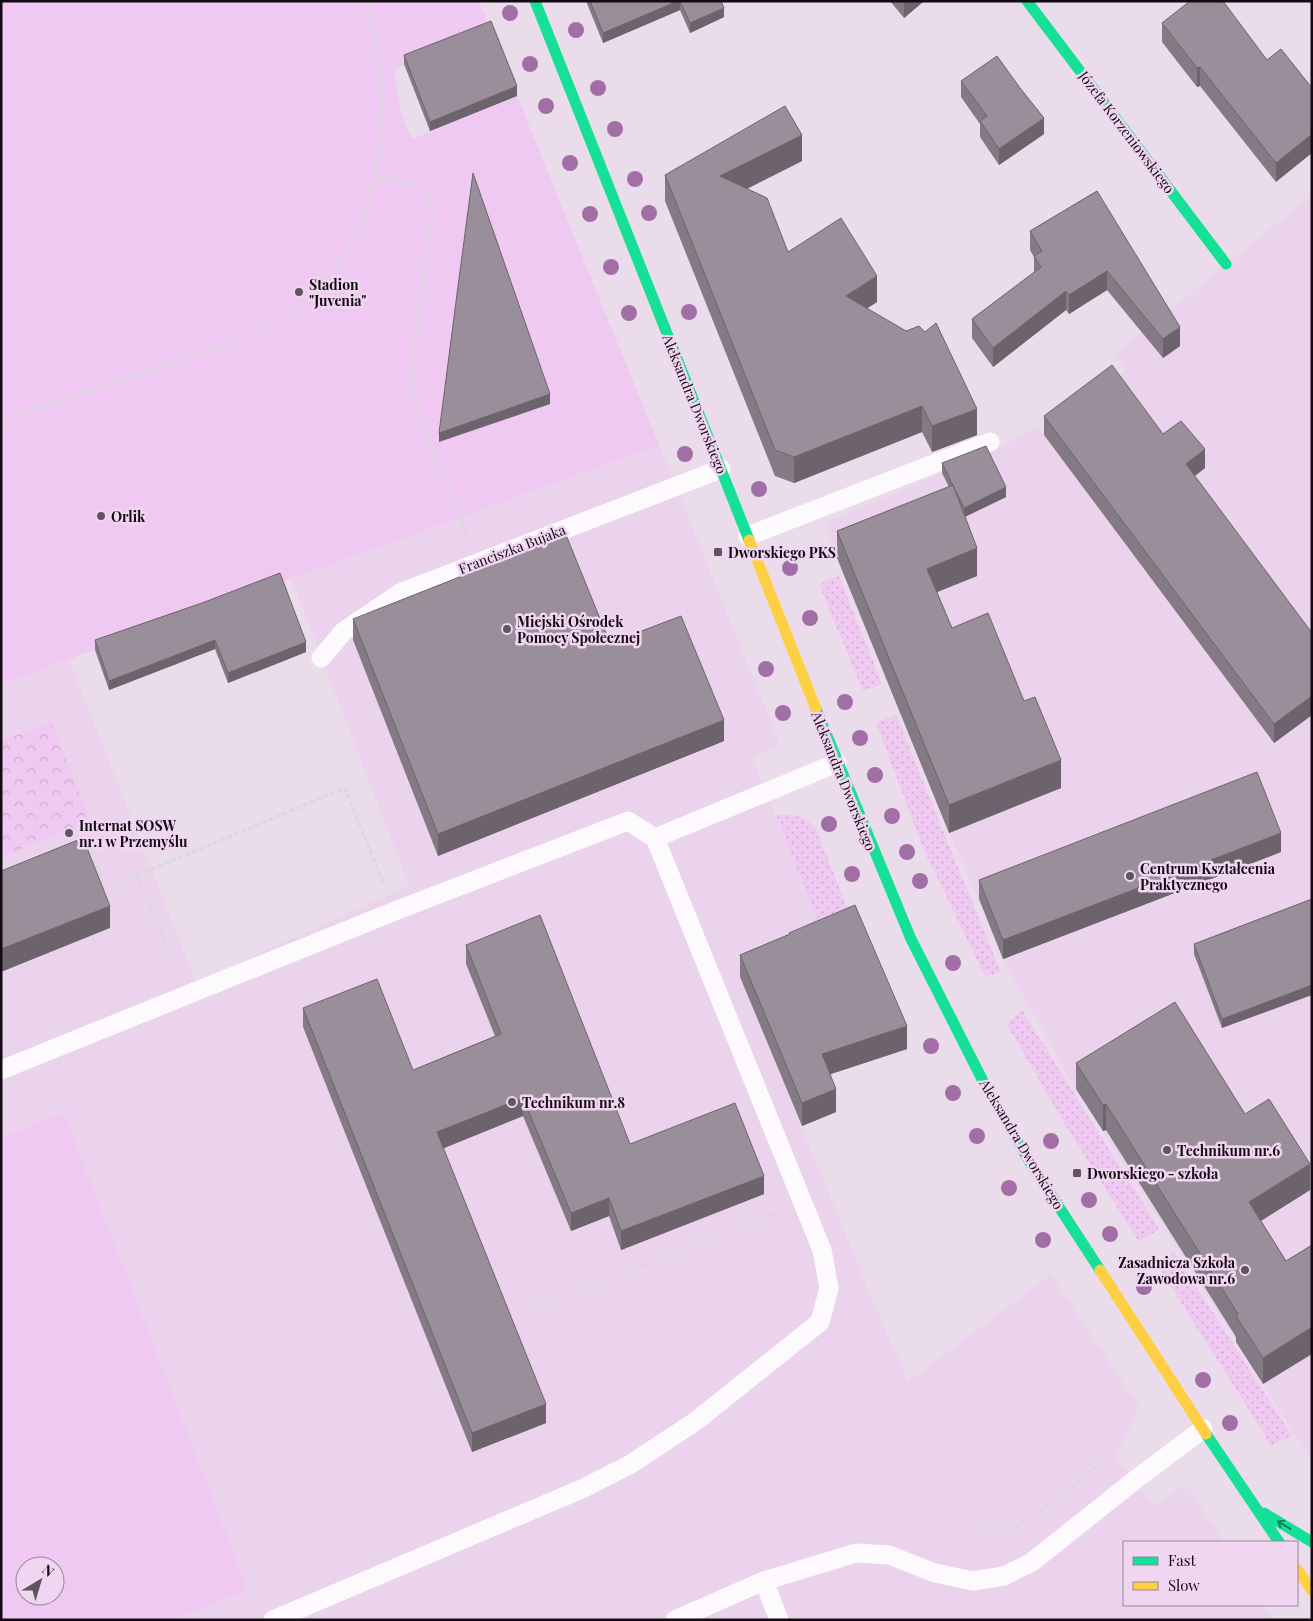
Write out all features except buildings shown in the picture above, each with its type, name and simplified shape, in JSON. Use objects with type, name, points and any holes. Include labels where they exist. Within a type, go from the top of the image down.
[{"type":"street","name":"Aleksandra Dworskiego","points":[[535,1],[837,763],[910,939],[988,1091],[1044,1185],[1278,1541]]},
{"type":"street","name":"Józefa Korzeniowskiego","points":[[1027,1],[1226,264]]},
{"type":"street","name":"Aleksandra Dworskiego","points":[[1256,1509],[1312,1542]]},
{"type":"street","points":[[1298,1570],[1312,1591]]},
{"type":"lane","points":[[748,536],[990,442]]},
{"type":"lane","name":"Franciszka Bujaka","points":[[321,658],[344,631],[402,592],[720,469]]},
{"type":"lane","points":[[655,838],[837,763]]},
{"type":"lane","points":[[1,1070],[395,910],[628,821],[655,838],[822,1250],[829,1288],[820,1322],[696,1421],[631,1464],[584,1488],[273,1620]]},
{"type":"lane","points":[[675,1620],[764,1581],[856,1552],[889,1555],[935,1572],[973,1581],[1004,1576],[1032,1562],[1134,1480],[1203,1429]]},
{"type":"lane","points":[[764,1581],[779,1620]]},
{"type":"path","points":[[1,422],[247,336],[282,320],[331,273],[363,219],[378,162],[380,63],[375,30],[367,1]]},
{"type":"path","points":[[374,176],[416,186],[427,195],[431,203],[432,215],[409,389],[479,562]]},
{"type":"path","points":[[81,854],[90,850],[105,888],[346,788],[395,910]]},
{"type":"path","points":[[137,876],[188,995]]},
{"type":"path","points":[[532,1311],[803,1202]]},
{"type":"path","points":[[980,1527],[992,1533],[1004,1533],[1026,1520],[1108,1457]]},
{"type":"shaded area","points":[[1312,195],[1312,1461],[1076,1089],[1003,959],[979,899],[949,833],[824,523],[998,449],[1038,426],[1044,435],[1112,384],[1126,370],[1114,355]]},
{"type":"shaded area","points":[[659,445],[780,744],[752,757],[826,940],[740,978],[908,1381],[1051,1274],[1139,1407],[1116,1456],[1155,1506],[1177,1489],[1189,1488],[1223,1541],[1123,1541],[1123,1606],[1264,1606],[1273,1620],[1,1620],[1,684],[69,659],[196,982],[409,886],[291,578]]},
{"type":"green space","name":"Stadion \"Juvenia\"","points":[[1,1],[479,1],[491,31],[394,69],[401,113],[412,139],[517,96],[659,445],[1,684]]},
{"type":"green space","points":[[839,576],[882,684],[863,691],[819,584]]},
{"type":"green space","points":[[896,715],[1001,973],[985,976],[923,848],[876,723]]},
{"type":"green space","points":[[51,722],[91,821],[1,857],[1,741]]},
{"type":"green space","points":[[784,814],[802,818],[816,829],[855,927],[826,940],[776,815]]},
{"type":"green space","points":[[1022,1010],[1159,1229],[1139,1242],[1061,1118],[1007,1024]]},
{"type":"green space","points":[[64,1113],[248,1590],[170,1620],[1,1620],[1,1137]]},
{"type":"green space","points":[[1174,1252],[1292,1436],[1271,1445],[1157,1264]]},
{"type":"traffic: fast","points":[[535,1],[749,540]]},
{"type":"traffic: fast","points":[[1027,1],[1226,264]]},
{"type":"traffic: fast","points":[[816,709],[911,939],[988,1091],[1031,1164],[1100,1270]]},
{"type":"traffic: fast","points":[[1206,1434],[1278,1541]]},
{"type":"traffic: fast","points":[[1264,1513],[1312,1542]]},
{"type":"traffic: slow","points":[[749,540],[816,709]]},
{"type":"traffic: slow","points":[[1100,1270],[1206,1434]]},
{"type":"traffic: slow","points":[[1298,1570],[1312,1591]]},
{"type":"place","name":"Stadion \"Juvenia\"","points":[[299,292]]},
{"type":"place","name":"Orlik","points":[[101,516]]},
{"type":"place","name":"Dworskiego PKS","points":[[718,552]]},
{"type":"place","name":"Miejski Ośrodek Pomocy Społecznej","points":[[507,629]]},
{"type":"place","name":"Internat SOSW nr.1 w Przemyślu","points":[[69,833]]},
{"type":"place","name":"Centrum Kształcenia Praktycznego","points":[[1130,876]]},
{"type":"place","name":"Technikum nr.8","points":[[512,1102]]},
{"type":"place","name":"Technikum nr.6","points":[[1167,1150]]},
{"type":"place","name":"Dworskiego - szkoła","points":[[1077,1173]]},
{"type":"place","name":"Zasadnicza Szkoła Zawodowa nr.6","points":[[1245,1270]]}]
